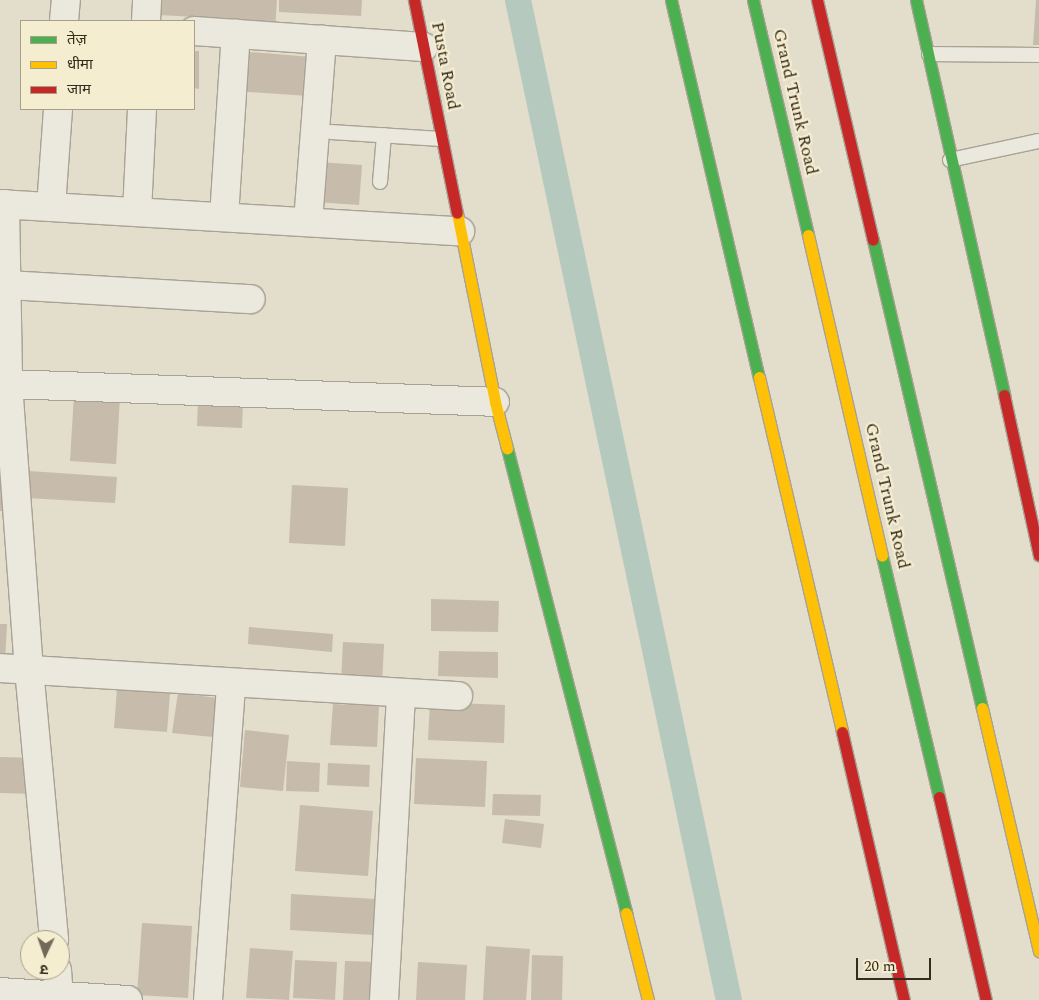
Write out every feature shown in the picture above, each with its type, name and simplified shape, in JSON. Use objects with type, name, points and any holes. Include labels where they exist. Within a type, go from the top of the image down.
[{"type":"main road","name":"Pusta Road","points":[[414,0],[494,402],[648,1000]]},
{"type":"main road","points":[[671,0],[904,1000]]},
{"type":"main road","name":"Grand Trunk Road","points":[[753,0],[986,1000]]},
{"type":"main road","points":[[817,0],[1039,951]]},
{"type":"main road","points":[[916,0],[950,160],[1037,541]]},
{"type":"street","points":[[64,20],[66,0]]},
{"type":"street","points":[[146,0],[146,20]]},
{"type":"street","points":[[195,30],[423,47]]},
{"type":"street","points":[[224,217],[236,34]]},
{"type":"street","points":[[308,222],[322,40]]},
{"type":"street","points":[[51,207],[58,110]]},
{"type":"street","points":[[137,212],[142,110]]},
{"type":"street","points":[[53,930],[7,452],[8,384],[2,204],[460,231]]},
{"type":"street","points":[[6,285],[251,300]]},
{"type":"street","points":[[8,384],[494,402]]},
{"type":"street","points":[[0,668],[232,684],[458,696]]},
{"type":"street","points":[[208,1000],[232,684]]},
{"type":"street","points":[[384,1000],[401,693]]},
{"type":"street","points":[[0,992],[58,989],[128,1000]]},
{"type":"lane","points":[[928,54],[1039,54]]},
{"type":"lane","points":[[332,132],[441,139]]},
{"type":"lane","points":[[380,182],[384,135]]},
{"type":"lane","points":[[950,160],[1039,141]]},
{"type":"building","points":[[161,0],[277,0],[275,31],[195,27],[195,17],[160,15]]},
{"type":"building","points":[[279,0],[362,0],[361,16],[279,12]]},
{"type":"building","points":[[1036,0],[1039,0],[1039,45],[1033,45]]},
{"type":"building","points":[[195,51],[199,51],[199,89],[195,88]]},
{"type":"building","points":[[237,51],[312,57],[309,96],[234,91]]},
{"type":"building","points":[[319,162],[362,165],[359,205],[315,202]]},
{"type":"building","points":[[74,395],[120,398],[116,464],[70,461]]},
{"type":"building","points":[[198,399],[243,401],[242,428],[197,426]]},
{"type":"building","points":[[0,470],[12,471],[9,512],[0,511]]},
{"type":"building","points":[[29,471],[117,477],[115,503],[27,498]]},
{"type":"building","points":[[292,485],[348,488],[345,546],[289,543]]},
{"type":"building","points":[[431,599],[499,601],[498,632],[431,631]]},
{"type":"building","points":[[0,624],[7,624],[5,661],[0,660]]},
{"type":"building","points":[[249,627],[333,634],[332,652],[248,644]]},
{"type":"building","points":[[343,642],[384,644],[382,684],[341,682]]},
{"type":"building","points":[[439,651],[498,652],[498,678],[438,676]]},
{"type":"building","points":[[117,689],[170,693],[167,732],[114,728]]},
{"type":"building","points":[[178,693],[218,698],[213,737],[172,733]]},
{"type":"building","points":[[430,702],[505,705],[504,743],[428,740]]},
{"type":"building","points":[[333,704],[379,706],[377,747],[330,745]]},
{"type":"building","points":[[245,730],[289,735],[283,791],[240,787]]},
{"type":"building","points":[[0,757],[36,758],[35,794],[0,793]]},
{"type":"building","points":[[416,758],[487,761],[485,807],[414,804]]},
{"type":"building","points":[[287,761],[320,763],[319,792],[286,791]]},
{"type":"building","points":[[328,763],[370,765],[369,787],[327,785]]},
{"type":"building","points":[[493,794],[541,795],[540,816],[492,815]]},
{"type":"building","points":[[300,805],[373,811],[368,876],[295,871]]},
{"type":"building","points":[[505,819],[544,824],[541,848],[502,843]]},
{"type":"building","points":[[291,894],[375,899],[374,935],[290,930]]},
{"type":"building","points":[[142,923],[192,926],[188,998],[137,995]]},
{"type":"building","points":[[486,946],[530,949],[526,1000],[483,1000]]},
{"type":"building","points":[[250,948],[293,951],[289,1000],[246,998]]},
{"type":"building","points":[[532,955],[563,956],[562,1000],[531,1000]]},
{"type":"building","points":[[295,960],[337,962],[335,1000],[293,998]]},
{"type":"building","points":[[345,961],[376,962],[374,1000],[343,1000]]},
{"type":"building","points":[[418,962],[467,965],[465,1000],[416,1000]]},
{"type":"waterway","points":[[518,0],[729,1000]]},
{"type":"traffic: fast","points":[[671,0],[759,377]]},
{"type":"traffic: fast","points":[[753,0],[808,235]]},
{"type":"traffic: fast","points":[[916,0],[1004,395]]},
{"type":"traffic: fast","points":[[873,240],[982,708]]},
{"type":"traffic: fast","points":[[507,448],[626,913]]},
{"type":"traffic: fast","points":[[882,556],[939,797]]},
{"type":"traffic: slow","points":[[457,213],[495,402],[507,448]]},
{"type":"traffic: slow","points":[[808,235],[882,556]]},
{"type":"traffic: slow","points":[[759,377],[842,732]]},
{"type":"traffic: slow","points":[[982,708],[1039,951]]},
{"type":"traffic: slow","points":[[626,913],[648,1000]]},
{"type":"traffic: jam","points":[[414,0],[457,213]]},
{"type":"traffic: jam","points":[[817,0],[873,240]]},
{"type":"traffic: jam","points":[[1004,395],[1039,555]]},
{"type":"traffic: jam","points":[[842,732],[904,1000]]},
{"type":"traffic: jam","points":[[939,797],[986,1000]]}]
